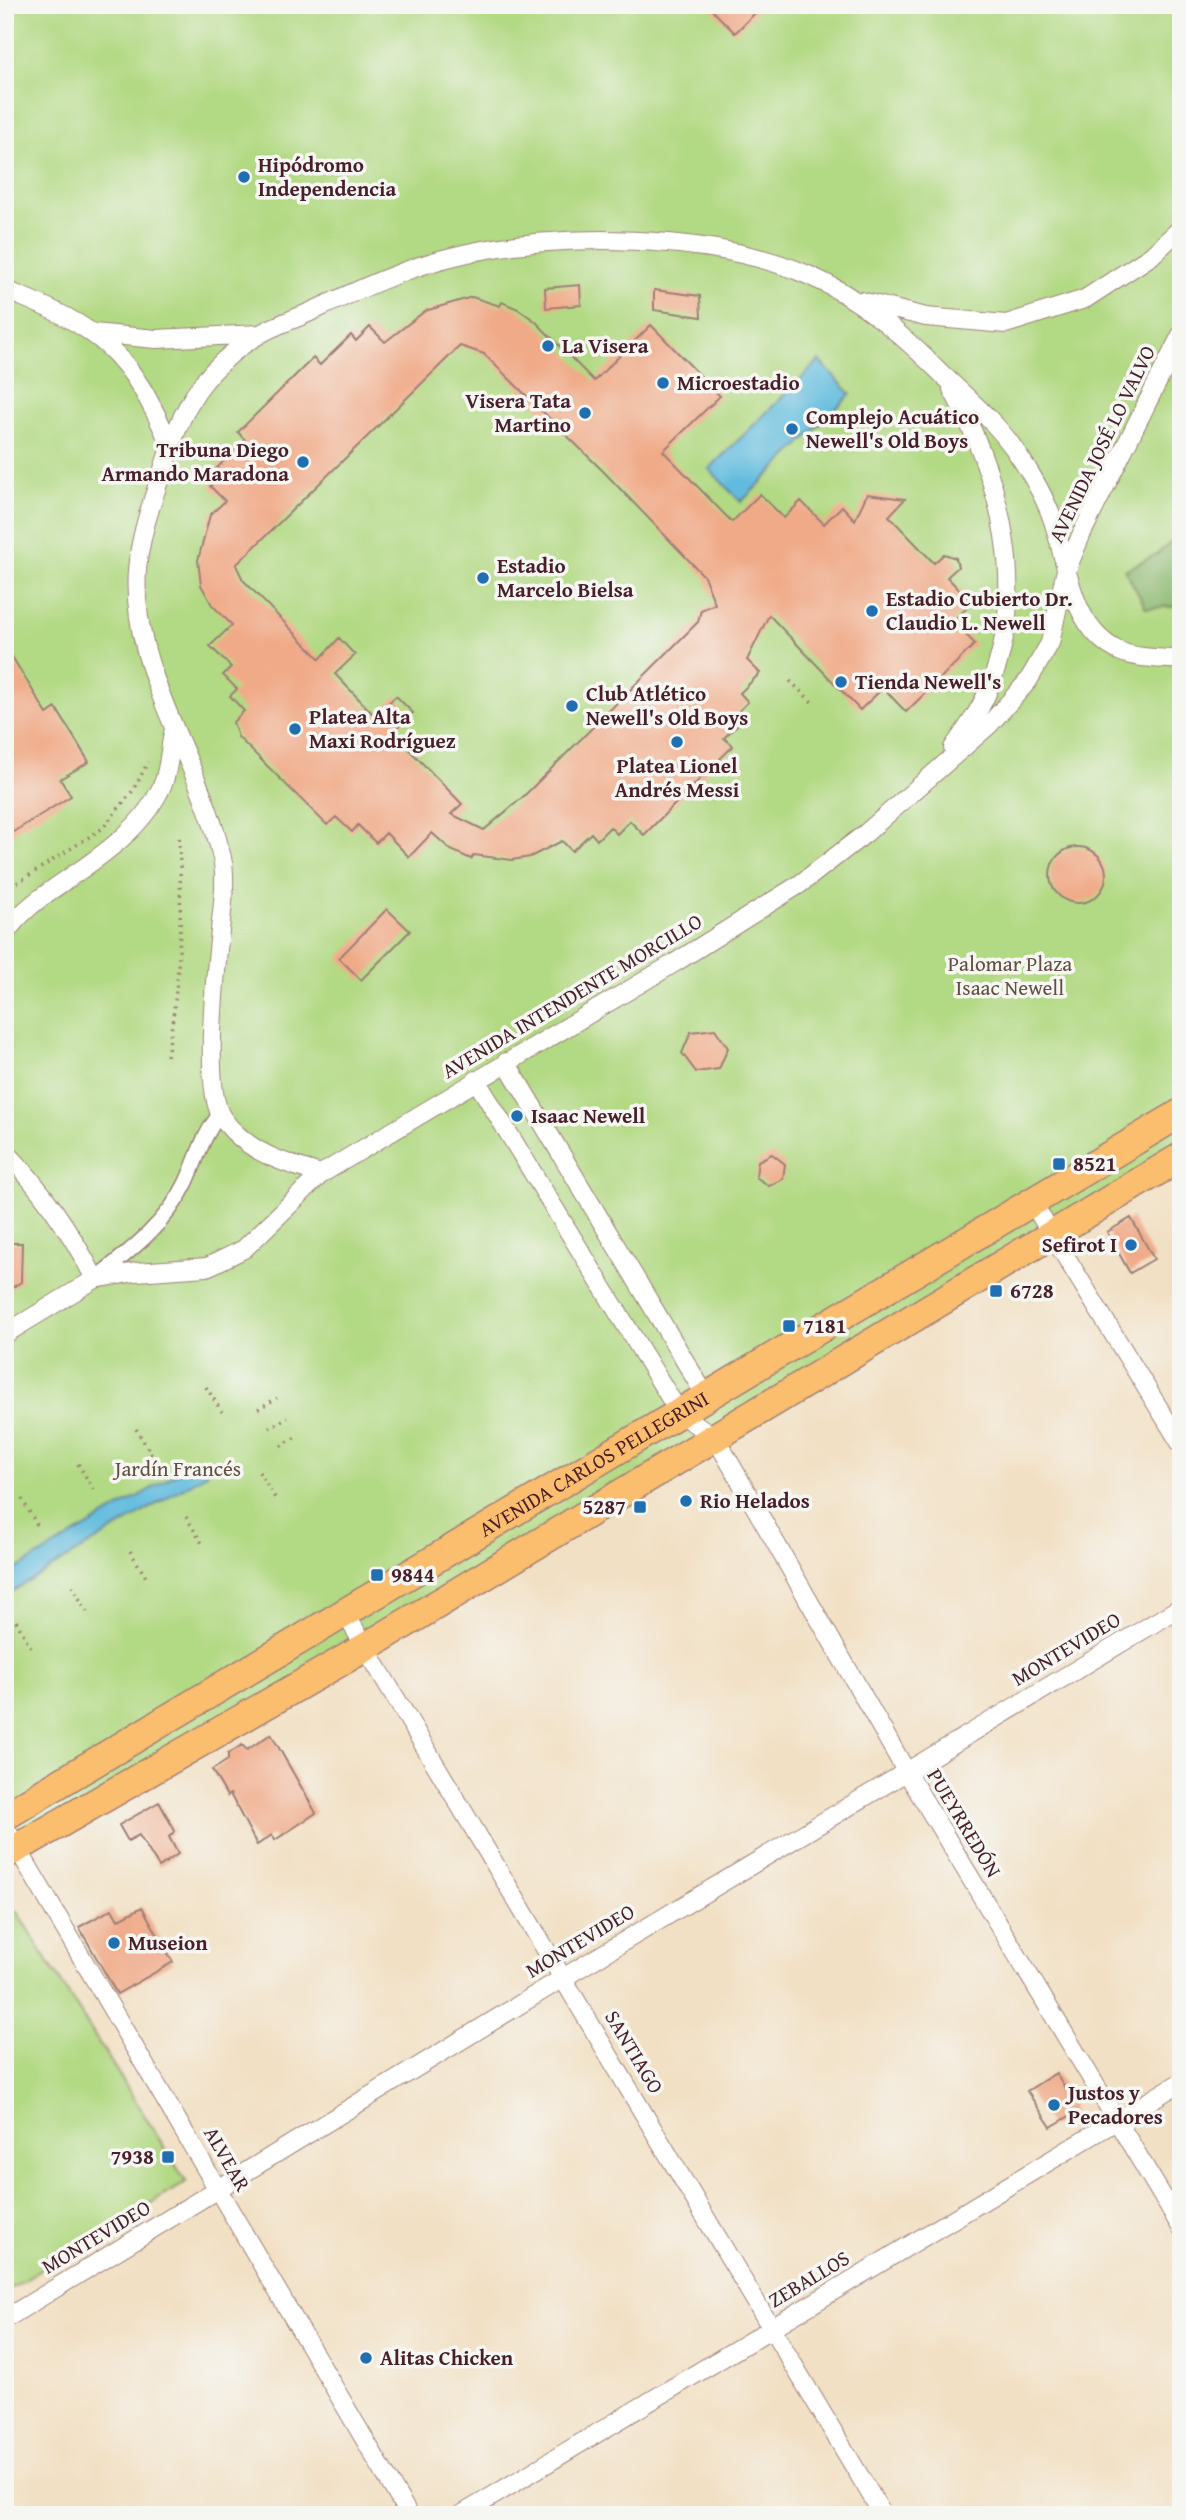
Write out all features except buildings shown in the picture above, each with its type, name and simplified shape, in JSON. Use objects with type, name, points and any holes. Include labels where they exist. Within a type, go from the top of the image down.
[{"type":"main road","name":"AVENIDA CARLOS PELLEGRINI","points":[[5,1816],[1181,1113]]},
{"type":"main road","name":"AVENIDA CARLOS PELLEGRINI","points":[[9,1843],[366,1647],[1181,1157]]},
{"type":"street","points":[[854,299],[926,317],[1006,324],[1084,299],[1151,256],[1181,228]]},
{"type":"street","points":[[321,1174],[278,1162],[249,1145],[219,1115],[213,1059],[223,864],[209,813],[173,733],[146,649],[135,593],[139,538],[192,397],[220,364],[260,334],[377,281],[455,256],[513,246],[624,240],[735,252],[807,274],[854,299],[912,344],[986,414],[1029,471],[1055,525],[1065,574],[1085,617],[1101,639],[1123,654],[1181,660]]},
{"type":"street","points":[[5,290],[63,315],[93,333],[120,355],[152,402],[171,447]]},
{"type":"street","points":[[93,333],[156,339],[260,334]]},
{"type":"street","name":"AVENIDA JOSÉ LO VALVO","points":[[1065,574],[1119,454],[1181,335]]},
{"type":"street","points":[[933,776],[970,724],[989,688],[1001,647],[1008,550],[993,487],[975,432],[945,377]]},
{"type":"street","name":"AVENIDA INTENDENTE MORCILLO","points":[[5,1334],[95,1279],[136,1272],[207,1267],[244,1249],[321,1174],[676,962],[800,884],[933,776],[989,725],[1028,681],[1050,643],[1065,574]]},
{"type":"street","points":[[5,934],[11,924],[46,893],[109,850],[142,816],[164,781],[173,733]]},
{"type":"street","points":[[506,1062],[708,1398]]},
{"type":"street","points":[[476,1080],[680,1414],[716,1437]]},
{"type":"street","points":[[5,1151],[28,1174],[74,1237],[95,1279],[135,1247],[159,1222],[185,1185],[203,1136],[219,1115]]},
{"type":"street","points":[[1032,1202],[1181,1444]]},
{"type":"street","name":"PUEYRREDÓN","points":[[716,1437],[906,1771],[1181,2227]]},
{"type":"street","name":"MONTEVIDEO","points":[[5,2319],[563,1978],[1181,1607]]},
{"type":"street","name":"SANTIAGO","points":[[345,1613],[883,2515]]},
{"type":"street","name":"ALVEAR","points":[[9,1843],[218,2189],[409,2515]]},
{"type":"street","name":"ZEBALLOS","points":[[461,2515],[1181,2082]]},
{"type":"path","points":[[790,681],[811,702]]},
{"type":"path","points":[[17,883],[103,828],[134,789],[149,760]]},
{"type":"path","points":[[167,1056],[178,991],[183,928],[179,833]]},
{"type":"path","points":[[206,1387],[222,1412]]},
{"type":"path","points":[[258,1409],[276,1398]]},
{"type":"path","points":[[269,1428],[288,1417]]},
{"type":"path","points":[[136,1429],[152,1455]]},
{"type":"path","points":[[281,1446],[299,1435]]},
{"type":"path","points":[[78,1464],[94,1490]]},
{"type":"path","points":[[259,1472],[276,1501]]},
{"type":"path","points":[[22,1499],[37,1525]]},
{"type":"path","points":[[186,1517],[203,1545]]},
{"type":"path","points":[[130,1551],[147,1579]]},
{"type":"path","points":[[72,1586],[89,1615]]},
{"type":"path","points":[[16,1620],[32,1648]]},
{"type":"green space","points":[[5,5],[1181,5],[1181,1157],[5,1855]]},
{"type":"green space","points":[[1181,534],[1181,606],[1146,608],[1125,570],[1157,554]]},
{"type":"green space","points":[[5,1908],[17,1912],[186,2182],[5,2292]]},
{"type":"water","points":[[819,361],[851,394],[741,502],[709,469]]},
{"type":"water","points":[[199,1460],[208,1468],[206,1474],[5,1596],[5,1576]]},
{"type":"place","name":"Hipódromo Independencia","points":[[244,177]]},
{"type":"place","name":"La Visera","points":[[548,346]]},
{"type":"place","name":"Microestadio","points":[[663,383]]},
{"type":"place","name":"Visera Tata Martino","points":[[585,413]]},
{"type":"place","name":"Complejo Acuático Newell's Old Boys","points":[[792,429]]},
{"type":"place","name":"Tribuna Diego Armando Maradona","points":[[303,462]]},
{"type":"place","name":"Estadio Marcelo Bielsa","points":[[483,578]]},
{"type":"place","name":"Estadio Cubierto Dr. Claudio L. Newell","points":[[872,611]]},
{"type":"place","name":"Tienda Newell's","points":[[841,682]]},
{"type":"place","name":"Club Atlético Newell's Old Boys","points":[[572,706]]},
{"type":"place","name":"Platea Alta Maxi Rodríguez","points":[[295,729]]},
{"type":"place","name":"Platea Lionel Andrés Messi","points":[[677,742]]},
{"type":"place","name":"Isaac Newell","points":[[517,1116]]},
{"type":"place","name":"8521","points":[[1059,1164]]},
{"type":"place","name":"Sefirot I","points":[[1131,1245]]},
{"type":"place","name":"6728","points":[[996,1291]]},
{"type":"place","name":"7181","points":[[789,1326]]},
{"type":"place","name":"Rio Helados","points":[[686,1501]]},
{"type":"place","name":"5287","points":[[640,1507]]},
{"type":"place","name":"9844","points":[[377,1575]]},
{"type":"place","name":"Museion","points":[[114,1943]]},
{"type":"place","name":"Justos y Pecadores","points":[[1054,2105]]},
{"type":"place","name":"7938","points":[[168,2157]]},
{"type":"place","name":"Alitas Chicken","points":[[366,2358]]},
{"type":"park label","name":"Palomar Plaza Isaac Newell","points":[[1010,976]]},
{"type":"park label","name":"Jardín Francés","points":[[178,1469]]}]
